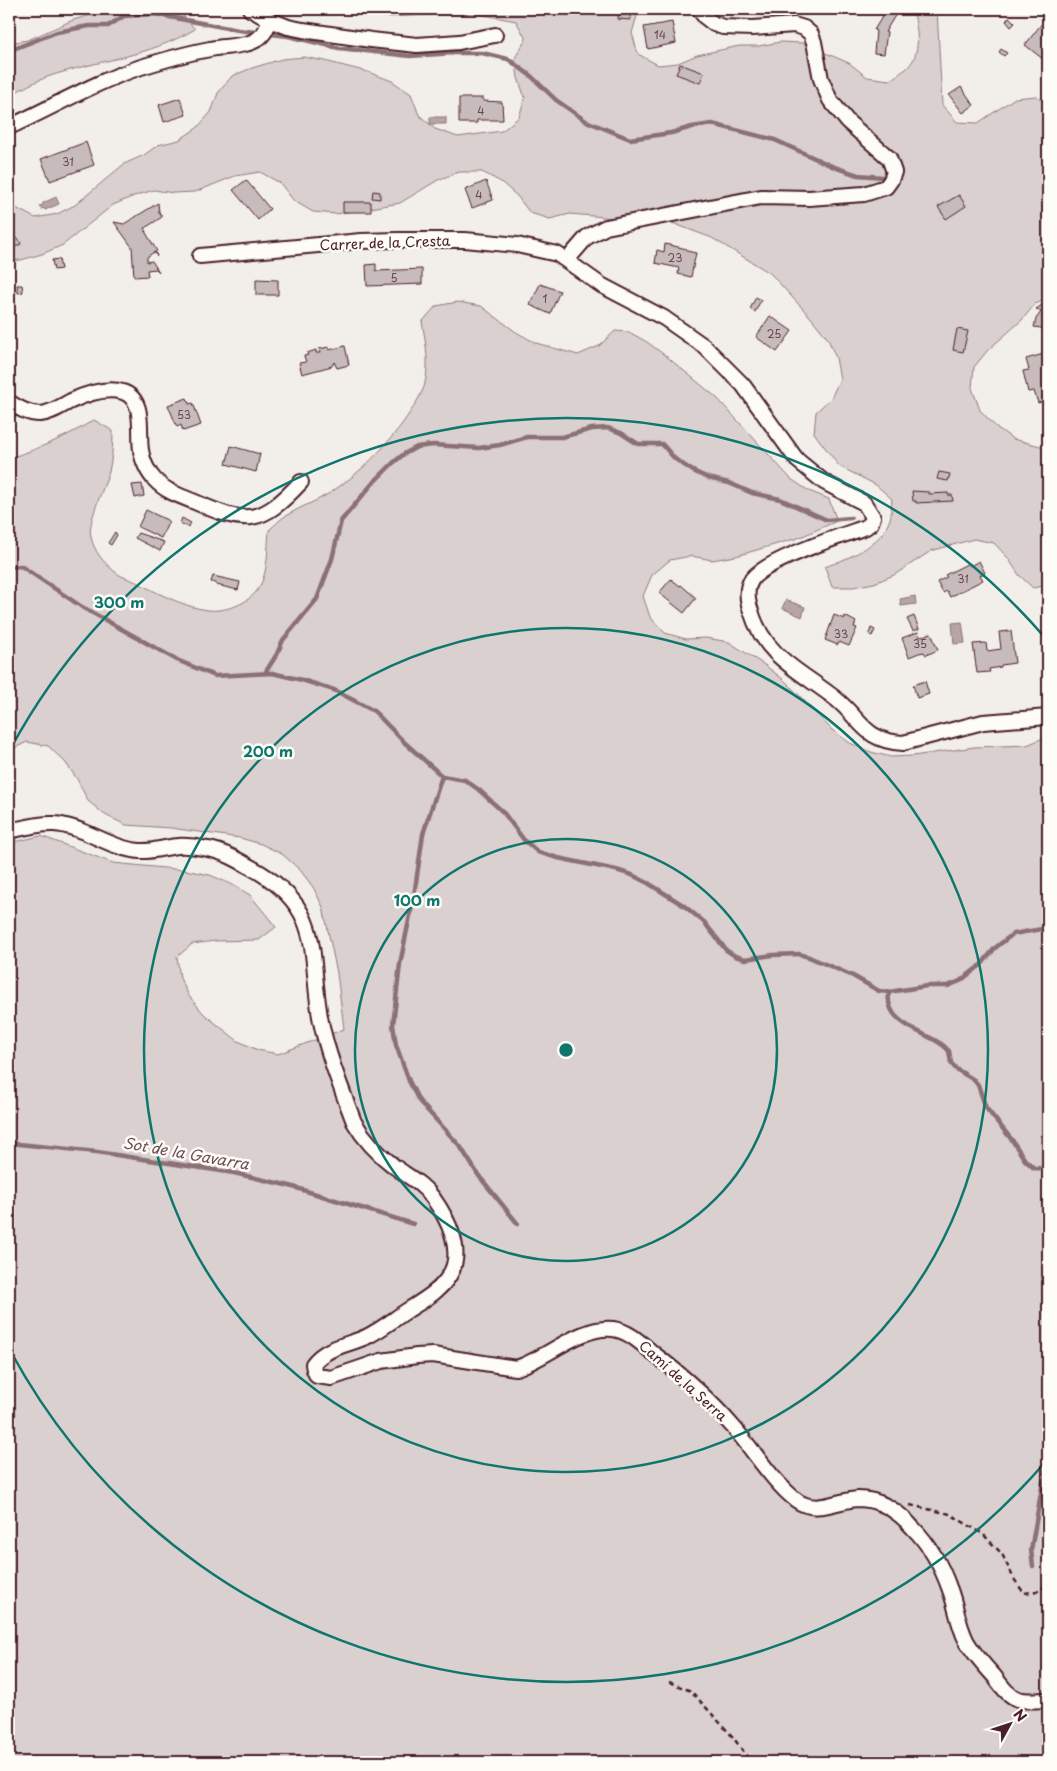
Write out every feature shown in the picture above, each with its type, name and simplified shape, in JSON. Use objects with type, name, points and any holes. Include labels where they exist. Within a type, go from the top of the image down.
[{"type":"street","points":[[250,9],[288,27],[399,44],[436,44],[494,35]]},
{"type":"street","points":[[567,260],[587,237],[606,226],[761,197],[818,197],[864,194],[886,187],[891,180],[894,172],[890,158],[848,122],[830,100],[821,79],[811,34],[804,28],[785,24],[753,28],[723,27],[714,24],[699,9]]},
{"type":"street","points":[[9,127],[93,86],[139,68],[210,49],[249,44],[259,39],[265,32],[270,20]]},
{"type":"street","name":"Carrer de la Cresta","points":[[200,256],[361,241],[457,240],[517,245],[557,254],[601,285],[664,318],[704,346],[743,385],[797,460],[824,482],[855,497],[871,511],[872,523],[866,527],[816,545],[769,566],[759,571],[752,579],[748,586],[747,595],[753,620],[758,632],[776,656],[837,700],[869,733],[891,743],[903,743],[983,722],[1048,717]]},
{"type":"street","points":[[9,402],[29,412],[40,414],[50,412],[73,400],[94,393],[114,391],[128,395],[138,407],[140,450],[155,480],[170,492],[223,514],[238,518],[271,511],[301,482]]},
{"type":"street","name":"Camí de la Serra","points":[[9,830],[54,824],[67,826],[114,844],[140,851],[180,846],[210,849],[245,864],[266,877],[287,892],[298,907],[305,920],[313,946],[318,1004],[324,1036],[354,1122],[375,1151],[422,1186],[433,1198],[450,1229],[455,1253],[454,1267],[440,1287],[379,1330],[325,1352],[313,1364],[317,1376],[331,1378],[381,1361],[433,1355],[516,1368],[528,1364],[569,1340],[597,1330],[612,1328],[624,1332],[640,1342],[723,1415],[777,1481],[798,1501],[807,1506],[816,1507],[857,1499],[872,1501],[887,1506],[913,1527],[932,1552],[950,1589],[960,1626],[967,1640],[1004,1690],[1020,1700],[1048,1700]]},
{"type":"path","points":[[887,1506],[912,1505],[950,1514],[983,1534],[1002,1554],[1014,1579],[1024,1593],[1038,1592],[1048,1584]]},
{"type":"path","points":[[669,1682],[691,1691],[732,1736],[751,1762]]},
{"type":"shaded area","points":[[111,9],[169,9],[181,13],[195,29],[160,46],[47,77],[9,96],[9,43],[28,40],[73,20]]},
{"type":"shaded area","points":[[326,9],[639,9],[632,33],[638,54],[658,65],[678,63],[697,55],[739,46],[759,46],[780,42],[802,43],[849,63],[867,77],[890,80],[906,69],[915,56],[917,40],[913,9],[937,9],[942,105],[957,122],[978,123],[1015,98],[1036,96],[1048,104],[1048,299],[1035,304],[1022,320],[988,350],[974,367],[972,388],[980,410],[996,427],[1013,439],[1048,448],[1048,585],[1033,588],[1019,575],[1008,558],[994,543],[974,539],[931,551],[894,575],[874,583],[853,587],[832,587],[825,567],[863,550],[879,537],[890,519],[892,499],[876,485],[839,466],[814,433],[816,412],[831,398],[840,379],[836,358],[828,339],[770,273],[712,238],[672,223],[570,214],[550,219],[530,213],[517,196],[501,182],[482,172],[459,172],[438,180],[400,203],[336,214],[313,212],[294,201],[280,183],[260,172],[235,176],[195,192],[174,193],[154,190],[134,196],[113,205],[63,245],[42,254],[21,260],[9,261],[9,198],[16,208],[35,218],[57,214],[75,205],[124,164],[144,155],[158,145],[179,140],[197,128],[211,112],[218,93],[232,76],[282,59],[304,57],[325,61],[368,72],[392,81],[411,94],[419,115],[435,129],[458,137],[502,131],[519,117],[525,98],[518,78],[515,58],[526,39],[516,21],[473,13],[386,17]]},
{"type":"shaded area","points":[[430,117],[446,117],[446,124],[430,124]]},
{"type":"shaded area","points":[[56,197],[59,204],[45,210],[39,206],[43,205],[43,203]]},
{"type":"shaded area","points":[[458,302],[481,306],[516,332],[536,343],[578,355],[599,346],[615,331],[629,332],[666,356],[717,398],[791,479],[809,491],[829,499],[837,521],[798,538],[736,556],[712,560],[691,556],[670,560],[652,575],[643,596],[650,617],[665,633],[686,639],[706,638],[729,642],[784,680],[832,730],[850,743],[871,752],[891,757],[913,756],[974,747],[1027,745],[1048,736],[1048,1762],[9,1762],[9,843],[41,836],[113,863],[185,870],[210,875],[231,884],[250,895],[276,927],[259,940],[215,941],[192,944],[177,957],[180,978],[189,996],[204,1014],[238,1041],[258,1050],[278,1054],[344,1029],[337,973],[323,907],[313,887],[300,870],[282,854],[261,844],[240,838],[171,828],[126,825],[105,815],[88,801],[77,779],[65,762],[48,746],[27,742],[9,751],[9,458],[53,442],[94,420],[113,431],[109,472],[91,522],[90,530],[94,547],[106,564],[118,574],[175,601],[209,610],[230,608],[252,596],[260,585],[267,562],[269,530],[284,517],[318,500],[351,478],[381,450],[407,417],[424,387],[426,379],[427,354],[422,322],[436,306]]},
{"type":"shaded area","points":[[915,596],[916,604],[901,606],[900,599]]},
{"type":"shaded area","points":[[786,600],[805,607],[802,617],[782,608]]},
{"type":"shaded area","points":[[962,622],[965,643],[954,644],[952,623]]},
{"type":"building","points":[[619,9],[631,9],[630,20],[618,19]]},
{"type":"building","points":[[887,9],[896,14],[885,32],[887,32],[884,54],[874,53],[876,31],[874,30]]},
{"type":"building","points":[[1009,17],[1015,23],[1011,27],[1006,21]]},
{"type":"building","points":[[672,22],[676,43],[648,49],[644,27]]},
{"type":"building","points":[[1043,22],[1048,26],[1048,63],[1025,45]]},
{"type":"building","points":[[1001,49],[1007,53],[1004,56],[999,52]]},
{"type":"building","points":[[680,64],[704,73],[700,83],[676,74]]},
{"type":"building","points":[[961,87],[974,105],[963,113],[949,95]]},
{"type":"building","points":[[180,98],[186,115],[164,122],[159,105]]},
{"type":"building","points":[[459,98],[483,98],[483,101],[502,102],[503,120],[477,120],[477,123],[459,123]]},
{"type":"building","points":[[86,142],[94,165],[50,181],[41,159]]},
{"type":"building","points":[[246,180],[270,209],[258,220],[233,190]]},
{"type":"building","points":[[486,181],[493,200],[472,208],[465,190]]},
{"type":"building","points":[[373,191],[380,192],[380,199],[372,198]]},
{"type":"building","points":[[959,195],[966,206],[946,219],[938,207]]},
{"type":"building","points":[[343,202],[371,202],[371,212],[343,212]]},
{"type":"building","points":[[158,203],[159,212],[162,217],[145,228],[157,251],[155,252],[157,256],[154,252],[147,257],[147,262],[152,261],[159,272],[156,269],[147,270],[148,276],[134,277],[132,247],[114,222],[124,224]]},
{"type":"building","points":[[18,238],[21,244],[15,247],[12,240]]},
{"type":"building","points":[[665,244],[696,253],[691,277],[678,274],[679,268],[655,263],[657,250],[664,252]]},
{"type":"building","points":[[59,259],[61,269],[54,270],[52,260]]},
{"type":"building","points":[[376,264],[376,271],[422,269],[422,284],[367,286],[366,265]]},
{"type":"building","points":[[256,279],[278,280],[278,295],[256,295]]},
{"type":"building","points":[[540,284],[560,291],[550,314],[530,305]]},
{"type":"building","points":[[17,285],[22,285],[23,292],[18,293]]},
{"type":"building","points":[[756,297],[761,300],[755,312],[750,309]]},
{"type":"building","points":[[1048,301],[1048,329],[1034,327],[1036,319],[1041,312],[1036,309]]},
{"type":"building","points":[[770,316],[792,331],[777,352],[756,337]]},
{"type":"building","points":[[957,329],[968,331],[963,352],[953,350]]},
{"type":"building","points":[[345,346],[349,365],[337,368],[334,362],[332,366],[302,374],[299,363],[306,362],[304,356],[308,355],[307,353],[316,350],[316,353],[320,353],[319,349],[329,347],[329,350]]},
{"type":"building","points":[[1047,353],[1048,400],[1038,403],[1034,391],[1028,392],[1023,371],[1029,370],[1026,359]]},
{"type":"building","points":[[187,398],[189,404],[193,403],[201,425],[183,431],[181,425],[177,427],[168,405]]},
{"type":"building","points":[[231,446],[260,454],[256,472],[226,464]]},
{"type":"building","points":[[939,472],[950,474],[948,481],[937,479]]},
{"type":"building","points":[[142,484],[144,496],[135,498],[132,485]]},
{"type":"building","points":[[912,491],[929,492],[929,494],[948,493],[948,495],[952,495],[953,501],[916,503],[916,501],[913,501]]},
{"type":"building","points":[[146,510],[169,521],[161,538],[138,527]]},
{"type":"building","points":[[182,518],[191,523],[188,527],[180,523]]},
{"type":"building","points":[[115,532],[117,535],[111,545],[108,543]]},
{"type":"building","points":[[138,533],[164,542],[160,551],[135,538]]},
{"type":"building","points":[[979,561],[985,573],[980,575],[983,580],[950,597],[947,591],[943,593],[937,582],[947,577],[945,575],[969,563],[970,566]]},
{"type":"building","points":[[213,576],[240,582],[238,590],[216,585],[216,583],[211,582]]},
{"type":"building","points":[[671,579],[696,598],[684,613],[659,593]]},
{"type":"building","points":[[834,615],[844,619],[845,616],[856,622],[854,627],[857,628],[849,646],[839,642],[838,645],[825,640]]},
{"type":"building","points":[[914,616],[919,629],[913,631],[907,619]]},
{"type":"building","points":[[871,628],[875,630],[872,636],[869,634]]},
{"type":"building","points":[[1011,631],[1015,663],[989,669],[990,672],[977,673],[973,644],[986,643],[987,651],[1001,649],[999,632]]},
{"type":"building","points":[[918,632],[920,637],[931,633],[938,650],[926,655],[924,652],[909,657],[902,638]]},
{"type":"building","points":[[925,681],[929,694],[917,698],[913,685]]},
{"type":"waterway","points":[[9,48],[16,48],[57,32],[89,26],[108,26],[124,16],[154,14],[238,30],[288,36],[339,48],[410,56],[482,53],[508,59],[531,76],[556,100],[586,121],[630,139],[712,124],[775,140],[834,167],[858,175],[883,177]]},
{"type":"waterway","points":[[265,673],[283,640],[317,599],[332,559],[341,521],[373,483],[393,463],[417,447],[433,445],[479,448],[500,445],[527,437],[562,437],[592,429],[608,428],[621,433],[638,444],[662,444],[675,459],[708,478],[729,483],[752,493],[780,499],[827,520],[851,518]]},
{"type":"waterway","points":[[9,567],[21,566],[82,607],[177,660],[215,676],[272,673],[334,690],[374,711],[404,742],[442,776],[465,780],[479,790],[503,812],[524,840],[538,852],[616,870],[648,883],[683,905],[704,922],[726,950],[735,956],[745,959],[799,954],[853,976],[879,991],[889,992],[927,986],[948,986],[960,981],[981,965],[995,948],[1013,934],[1048,928]]},
{"type":"waterway","points":[[442,776],[423,834],[414,896],[400,964],[393,1025],[396,1045],[409,1081],[419,1101],[460,1146],[479,1176],[518,1224]]},
{"type":"waterway","points":[[889,992],[889,1003],[899,1020],[944,1046],[949,1051],[951,1063],[956,1069],[974,1080],[978,1085],[986,1108],[1012,1140],[1025,1160],[1034,1168],[1048,1169]]},
{"type":"waterway","name":"Sot de la Gavarra","points":[[9,1143],[97,1152],[234,1173],[290,1186],[413,1224]]},
{"type":"waterway","points":[[1033,1566],[1031,1550],[1048,1453]]}]
